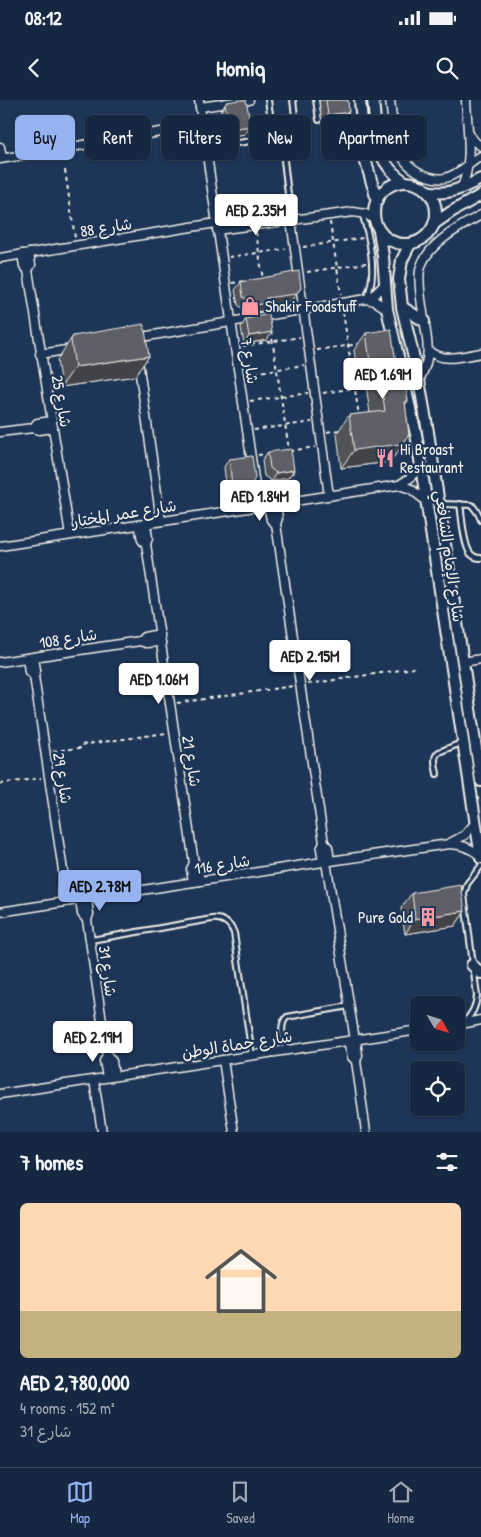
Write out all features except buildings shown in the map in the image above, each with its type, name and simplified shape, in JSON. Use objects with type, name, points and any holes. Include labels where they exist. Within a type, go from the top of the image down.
[{"type":"street","points":[[199,104],[245,103],[249,100]]},
{"type":"street","points":[[360,100],[364,159],[377,200]]},
{"type":"street","points":[[373,100],[374,115]]},
{"type":"street","points":[[390,100],[392,115]]},
{"type":"street","points":[[461,189],[466,177],[468,164],[466,100]]},
{"type":"street","points":[[0,146],[1,159],[161,132]]},
{"type":"street","points":[[468,132],[475,142],[481,146]]},
{"type":"street","points":[[404,160],[414,169],[439,179],[452,175],[481,156]]},
{"type":"street","name":"شارع 7","points":[[208,160],[258,506]]},
{"type":"street","points":[[384,160],[389,169],[405,182]]},
{"type":"street","points":[[427,191],[441,194],[461,189],[481,179]]},
{"type":"street","points":[[434,224],[436,215],[432,198],[421,186],[405,182],[397,183],[389,187],[377,200],[374,210],[379,230],[392,242],[410,244],[425,237],[434,224],[451,212],[481,196]]},
{"type":"street","name":"شارع 88","points":[[0,258],[217,227],[255,225],[353,212],[362,213]]},
{"type":"street","points":[[362,213],[375,220]]},
{"type":"street","points":[[418,380],[426,366],[429,351],[420,277],[422,263],[430,251],[448,236],[481,215]]},
{"type":"street","points":[[292,220],[329,496]]},
{"type":"street","name":"شارع الإمام الشافعي","points":[[379,230],[388,309],[411,406],[481,857]]},
{"type":"street","name":"شارع الإمام الشافعي","points":[[410,244],[402,260],[400,270],[402,307],[418,380],[439,504],[481,781]]},
{"type":"street","name":"شارع 25","points":[[26,254],[30,265],[28,270],[40,354],[70,535]]},
{"type":"street","points":[[126,340],[366,298],[374,294],[385,284]]},
{"type":"street","points":[[366,298],[380,303],[388,309]]},
{"type":"street","points":[[402,307],[424,321]]},
{"type":"street","points":[[135,338],[161,521]]},
{"type":"street","points":[[40,354],[78,348]]},
{"type":"street","points":[[429,351],[437,357],[445,359],[481,353]]},
{"type":"street","points":[[0,432],[33,428],[37,423],[52,424]]},
{"type":"street","points":[[400,485],[410,478],[421,465]]},
{"type":"street","points":[[400,485],[412,489],[427,502]]},
{"type":"street","name":"شارع عمر المختار","points":[[0,546],[400,485]]},
{"type":"street","points":[[272,504],[271,520],[276,524],[324,843],[328,847],[326,862],[349,1006],[353,1040],[352,1057],[356,1061],[366,1132]]},
{"type":"street","name":"شارع 21","points":[[142,524],[141,538],[146,544],[194,863],[198,867],[197,882]]},
{"type":"street","name":"شارع 108","points":[[0,662],[140,641],[146,643],[160,638]]},
{"type":"street","name":"شارع 29","points":[[31,657],[36,670],[34,676],[65,884],[76,900]]},
{"type":"street","points":[[463,662],[481,659]]},
{"type":"street","name":"شارع 116","points":[[449,844],[465,835],[476,822]]},
{"type":"street","name":"شارع 116","points":[[0,912],[449,844],[468,848],[481,857]]},
{"type":"street","name":"شارع 31","points":[[76,900],[89,914],[87,920],[107,1055],[104,1061],[110,1077]]},
{"type":"street","points":[[472,965],[481,973]]},
{"type":"street","points":[[465,1023],[481,1021]]},
{"type":"street","name":"شارع حماة الوطن","points":[[0,1094],[410,1031]]},
{"type":"street","points":[[223,1060],[234,1132]]},
{"type":"street","points":[[94,1080],[102,1132]]},
{"type":"lane","points":[[268,100],[270,115]]},
{"type":"lane","points":[[293,100],[295,115]]},
{"type":"lane","points":[[316,100],[319,120]]},
{"type":"lane","points":[[239,143],[280,138],[292,220]]},
{"type":"lane","points":[[362,213],[367,231],[372,273],[371,286],[366,298]]},
{"type":"lane","points":[[439,504],[472,505],[481,520]]},
{"type":"lane","points":[[460,504],[466,544],[470,553],[475,557],[481,558]]},
{"type":"lane","points":[[437,774],[434,758],[436,754],[463,742]]},
{"type":"lane","points":[[465,1020],[472,1015],[476,1002],[464,894],[467,884],[481,866]]},
{"type":"lane","points":[[90,940],[212,919],[226,922],[234,933],[252,1056]]},
{"type":"lane","points":[[286,1050],[282,1026],[284,1019],[349,1006]]},
{"type":"path","points":[[65,170],[76,246]]},
{"type":"path","points":[[329,215],[359,418]]},
{"type":"path","points":[[255,225],[264,288]]},
{"type":"path","points":[[268,315],[291,459]]},
{"type":"path","points":[[234,347],[307,336]]},
{"type":"path","points":[[309,351],[367,342]]},
{"type":"path","points":[[238,375],[311,364]]},
{"type":"path","points":[[242,402],[371,386]]},
{"type":"path","points":[[247,431],[319,420]]},
{"type":"path","points":[[320,433],[344,430]]},
{"type":"path","points":[[289,451],[322,446]]},
{"type":"path","points":[[251,456],[270,453]]},
{"type":"path","points":[[292,467],[297,501]]},
{"type":"path","points":[[45,752],[80,748],[80,745],[174,732]]},
{"type":"path","points":[[0,784],[49,777]]},
{"type":"place","name":"Shakir Foodstuff","points":[[250,306]]},
{"type":"place","name":"Hi Broast Restaurant","points":[[385,458]]},
{"type":"place","name":"Pure Gold","points":[[428,917]]}]
